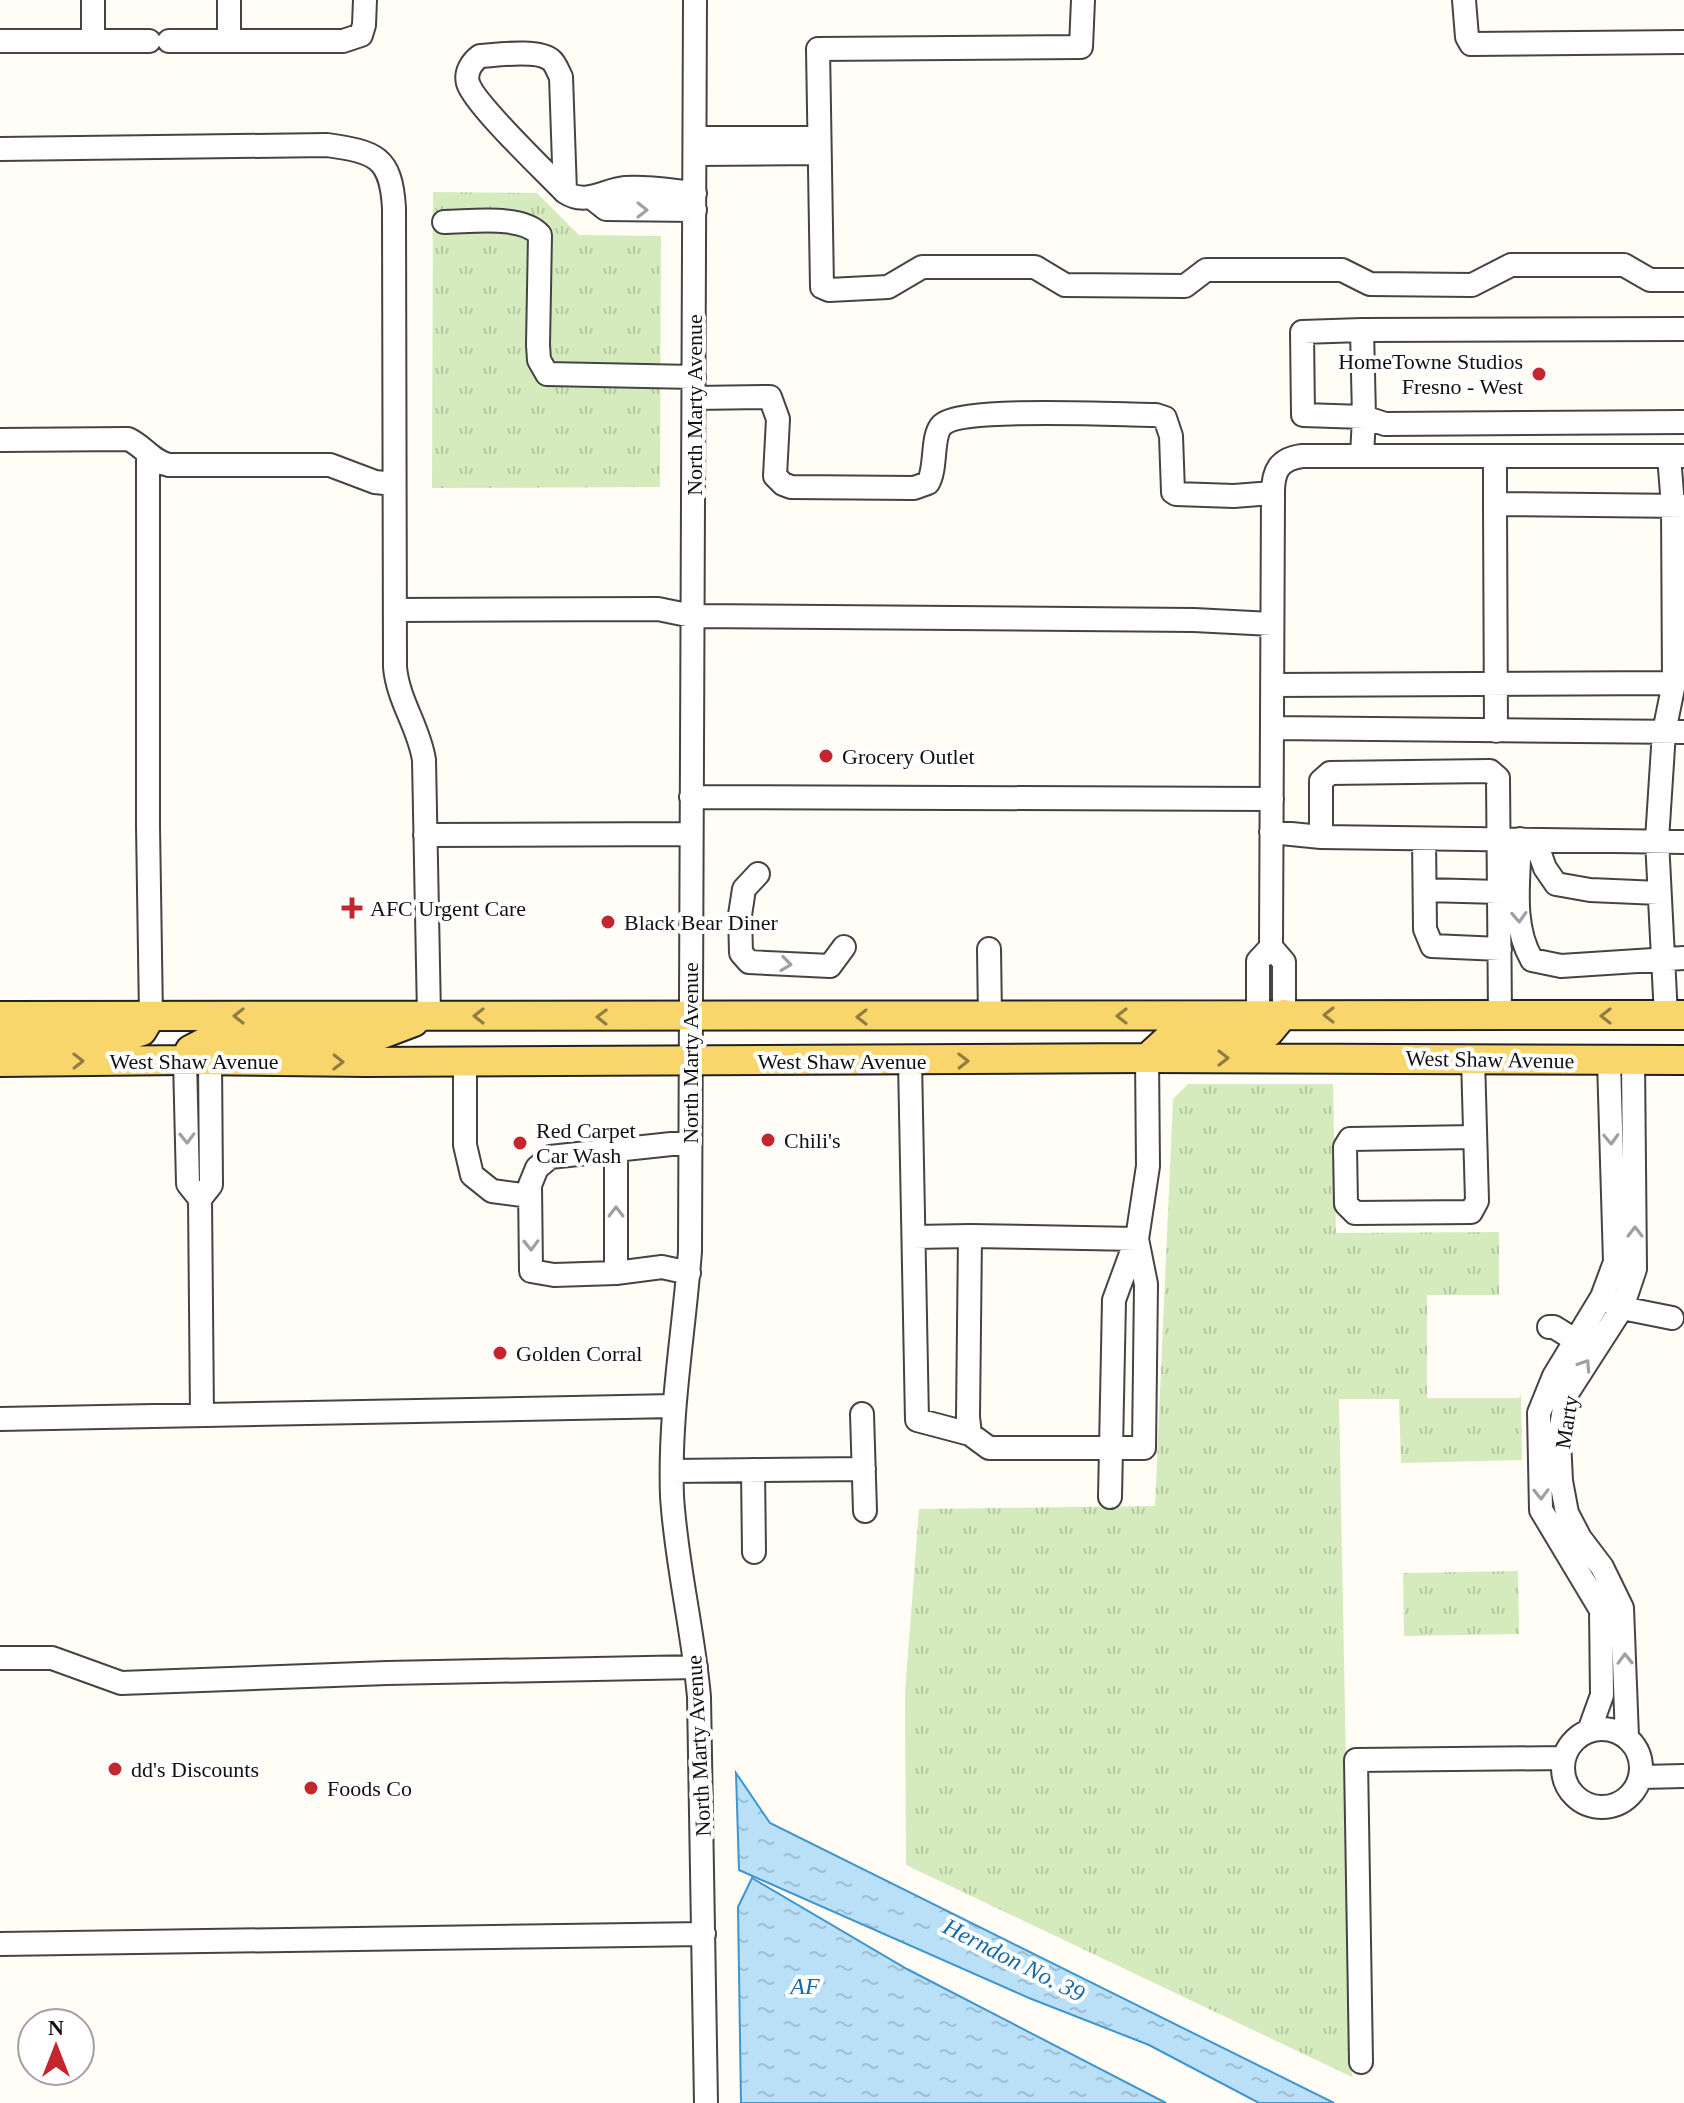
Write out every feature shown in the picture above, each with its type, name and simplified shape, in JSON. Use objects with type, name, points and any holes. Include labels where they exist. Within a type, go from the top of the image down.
[{"type":"main road","points":[[1147,1058],[1170,1037],[1256,1036],[1269,1032],[1271,1014]]},
{"type":"main road","points":[[197,1060],[190,1050],[211,1039],[377,1036],[429,1015]]},
{"type":"main road","name":"West Shaw Avenue","points":[[0,1016],[1675,1016]]},
{"type":"main road","points":[[0,1039],[122,1037],[142,1031],[151,1016]]},
{"type":"main road","name":"West Shaw Avenue","points":[[0,1062],[1147,1058],[1684,1060]]},
{"type":"street","points":[[93,0],[93,41]]},
{"type":"street","points":[[229,0],[229,41]]},
{"type":"street","points":[[0,41],[343,41],[361,35],[365,0]]},
{"type":"street","name":"North Marty Avenue","points":[[695,0],[689,1273],[674,1406],[672,1471],[675,1527],[696,1667],[706,2103]]},
{"type":"street","points":[[1083,0],[1081,47],[818,49],[822,287],[829,290],[888,287],[922,267],[1035,267],[1065,285],[1185,286],[1206,270],[1342,270],[1370,284],[1472,285],[1511,265],[1624,265],[1650,280],[1684,280]]},
{"type":"street","points":[[1464,0],[1467,37],[1471,44],[1684,42]]},
{"type":"street","points":[[565,192],[561,77],[555,65],[539,54],[480,56],[468,71],[468,83],[489,113],[565,192],[572,197],[592,198],[623,188],[695,202]]},
{"type":"street","points":[[0,149],[327,145],[373,155],[385,167],[393,187],[397,686],[421,741],[424,760],[429,1015]]},
{"type":"street","points":[[696,146],[819,146]]},
{"type":"street","points":[[444,222],[516,222],[529,226],[540,235],[538,345],[539,360],[547,374],[770,397],[778,419],[775,476],[791,487],[914,488],[928,483],[933,473],[938,430],[944,422],[957,417],[1000,414],[1156,415],[1165,418],[1171,436],[1173,492],[1234,496],[1273,493]]},
{"type":"street","points":[[1684,329],[1302,332],[1303,415],[1364,417],[1385,424],[1684,422]]},
{"type":"street","points":[[1362,330],[1362,456]]},
{"type":"street","points":[[0,440],[128,439],[140,444],[158,462],[169,465],[330,465],[375,482],[394,484]]},
{"type":"street","points":[[148,454],[151,1016]]},
{"type":"street","points":[[1271,1014],[1284,962],[1271,947],[1273,478],[1278,465],[1289,458],[1362,456],[1676,456],[1674,732],[1657,840],[1659,893],[1673,959],[1675,1016]]},
{"type":"street","points":[[1495,456],[1496,731]]},
{"type":"street","points":[[1495,504],[1678,506]]},
{"type":"street","points":[[395,610],[658,609],[692,616],[1194,620],[1272,624]]},
{"type":"street","points":[[1273,685],[1674,683]]},
{"type":"street","points":[[1273,728],[1674,732]]},
{"type":"street","points":[[1321,837],[1321,781],[1330,773],[1490,771],[1498,778],[1518,839],[1518,920],[1522,944],[1532,960],[1561,966],[1673,959]]},
{"type":"street","points":[[691,797],[1272,799]]},
{"type":"street","points":[[1271,832],[1321,837],[1684,842]]},
{"type":"street","points":[[425,835],[691,834]]},
{"type":"street","points":[[1424,839],[1425,929],[1432,946],[1500,949]]},
{"type":"street","points":[[1500,1016],[1500,892],[1518,839]]},
{"type":"street","points":[[1518,839],[1556,884],[1590,890],[1659,893]]},
{"type":"street","points":[[758,874],[744,889],[740,915],[741,953],[749,962],[830,966],[844,947]]},
{"type":"street","points":[[1425,890],[1500,892]]},
{"type":"street","points":[[989,949],[990,1017]]},
{"type":"street","points":[[1110,1497],[1114,1300],[1137,1239],[1148,1166],[1147,1058]]},
{"type":"street","points":[[1473,1058],[1477,1201],[1471,1212],[1355,1213],[1346,1204],[1345,1147],[1350,1139],[1475,1137]]},
{"type":"street","points":[[197,1060],[188,1184],[200,1199],[202,1415]]},
{"type":"street","points":[[910,1061],[917,1420],[970,1434],[989,1448],[1144,1448],[1146,1284],[1137,1239]]},
{"type":"street","name":"Marty","points":[[1589,1731],[1602,1695],[1601,1610],[1541,1510],[1539,1413],[1554,1376],[1602,1297],[1615,1262],[1621,1061]]},
{"type":"street","name":"Marty","points":[[1621,1061],[1635,1269],[1622,1308],[1566,1395],[1559,1440],[1561,1481],[1567,1513],[1580,1538],[1610,1564],[1622,1608],[1627,1737]]},
{"type":"street","points":[[465,1062],[465,1145],[472,1175],[492,1191],[530,1196]]},
{"type":"street","points":[[689,1273],[662,1267],[616,1273],[554,1275],[531,1271],[530,1185],[537,1168],[550,1157],[690,1142]]},
{"type":"street","points":[[616,1151],[616,1273]]},
{"type":"street","points":[[970,1236],[970,1434]]},
{"type":"street","points":[[914,1237],[1137,1239]]},
{"type":"street","points":[[1602,1297],[1622,1308],[1672,1318]]},
{"type":"street","points":[[1549,1327],[1575,1340]]},
{"type":"street","points":[[0,1419],[674,1406]]},
{"type":"street","points":[[862,1414],[865,1511]]},
{"type":"street","points":[[672,1471],[864,1469]]},
{"type":"street","points":[[753,1470],[754,1552]]},
{"type":"street","points":[[1579,1576],[1610,1564]]},
{"type":"street","points":[[0,1658],[52,1658],[121,1683],[380,1673],[696,1667]]},
{"type":"street","points":[[1602,1728],[1627,1737],[1640,1759],[1641,1777],[1631,1796],[1608,1808],[1582,1803],[1572,1795],[1562,1771],[1568,1746],[1589,1731],[1602,1728]]},
{"type":"street","points":[[1361,2062],[1356,1760],[1563,1758]]},
{"type":"street","points":[[1641,1777],[1684,1776]]},
{"type":"street","points":[[0,1944],[704,1934]]},
{"type":"green space","points":[[433,192],[537,193],[579,235],[661,236],[660,487],[432,488]]},
{"type":"green space","points":[[1188,1084],[1333,1084],[1336,1233],[1499,1232],[1499,1295],[1427,1295],[1427,1398],[1518,1398],[1521,1395],[1522,1460],[1401,1463],[1399,1399],[1339,1399],[1352,2077],[906,1865],[905,1693],[919,1509],[1155,1506],[1173,1099]]},
{"type":"green space","points":[[1518,1571],[1519,1634],[1404,1636],[1403,1573]]},
{"type":"water","name":"Herndon No. 39","points":[[736,1773],[770,1823],[1334,2103],[1259,2103],[1149,2045],[1029,1998],[739,1870]]},
{"type":"water","name":"AF","points":[[752,1878],[907,1969],[1166,2103],[741,2103],[738,1907]]},
{"type":"place","name":"HomeTowne Studios Fresno - West","points":[[1539,374]]},
{"type":"place","name":"Grocery Outlet","points":[[826,756]]},
{"type":"place","name":"AFC Urgent Care","points":[[352,908]]},
{"type":"place","name":"Black Bear Diner","points":[[608,922]]},
{"type":"place","name":"Chili's","points":[[768,1140]]},
{"type":"place","name":"Red Carpet Car Wash","points":[[520,1143]]},
{"type":"place","name":"Golden Corral","points":[[500,1353]]},
{"type":"place","name":"dd's Discounts","points":[[115,1769]]},
{"type":"place","name":"Foods Co","points":[[311,1788]]}]
